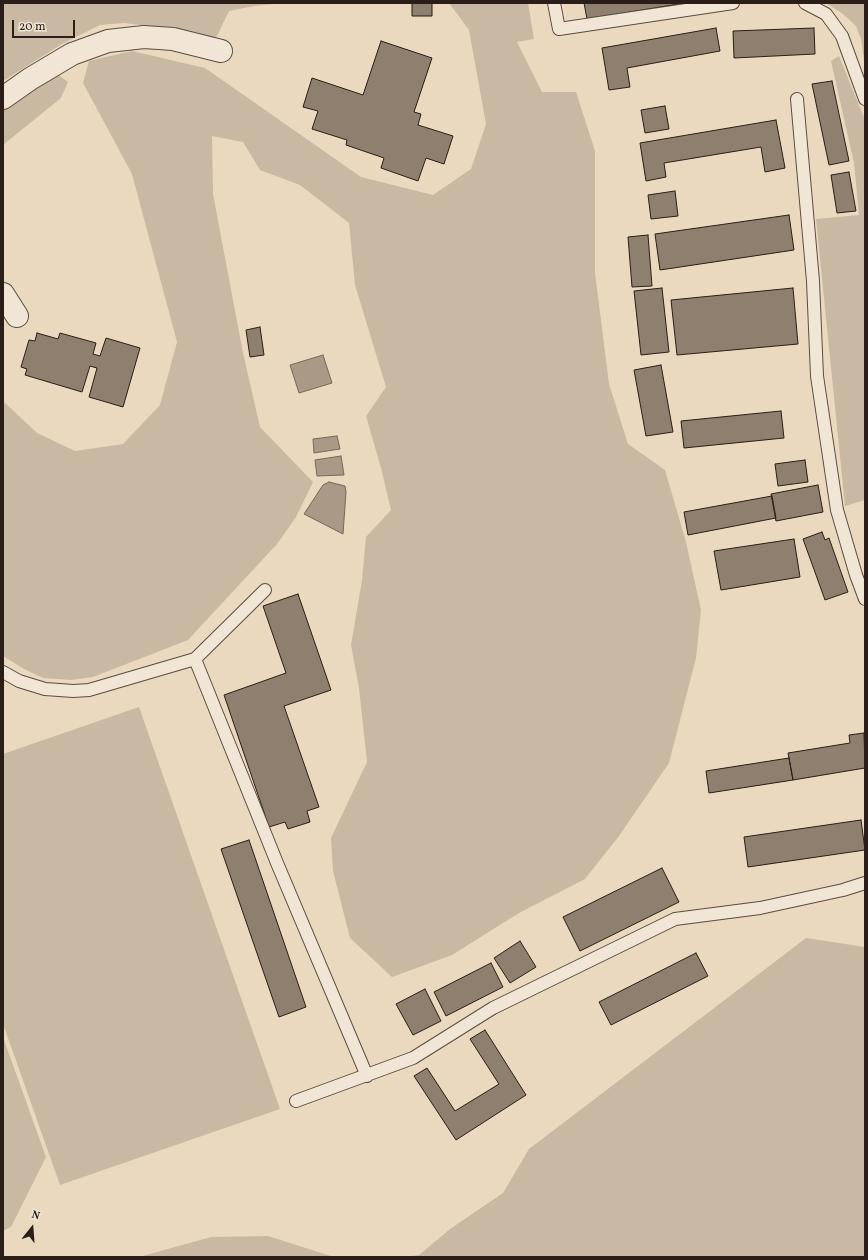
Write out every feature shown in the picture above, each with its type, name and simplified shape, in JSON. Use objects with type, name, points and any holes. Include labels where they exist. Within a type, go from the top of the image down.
[{"type":"street","points":[[3,98],[30,79],[72,54],[108,41],[144,37],[174,39],[222,50]]},
{"type":"street","points":[[3,294],[17,316]]},
{"type":"lane","points":[[554,3],[559,29],[732,3]]},
{"type":"lane","points":[[805,3],[826,14],[842,36],[865,99]]},
{"type":"lane","points":[[797,99],[813,281],[817,376],[837,510],[856,575],[865,599]]},
{"type":"lane","points":[[3,672],[19,681],[45,688],[73,691],[90,690],[195,659],[265,590]]},
{"type":"lane","points":[[195,659],[277,863],[367,1076]]},
{"type":"lane","points":[[296,1102],[413,1058],[493,1008],[675,919],[760,908],[843,890],[865,883]]},
{"type":"shaded area","points":[[3,3],[284,3],[254,6],[229,11],[216,38],[179,30],[124,23],[100,25],[62,44],[3,81]]},
{"type":"shaded area","points":[[449,3],[528,3],[534,39],[517,42],[542,92],[576,92],[595,151],[595,273],[609,384],[628,444],[665,470],[686,542],[701,610],[696,658],[669,763],[619,836],[585,879],[519,913],[452,955],[392,977],[350,938],[333,871],[331,838],[367,762],[359,688],[351,645],[362,580],[366,537],[391,510],[366,416],[386,387],[355,285],[349,223],[300,185],[260,170],[243,142],[212,136],[213,194],[243,353],[260,427],[313,482],[296,517],[277,544],[188,640],[93,677],[71,680],[43,678],[24,669],[3,656],[3,401],[37,433],[75,451],[123,444],[160,405],[177,342],[132,174],[83,83],[89,61],[132,51],[205,68],[361,177],[433,195],[471,169],[486,124],[469,30]]},
{"type":"shaded area","points":[[826,3],[865,3],[865,68],[861,39],[856,26],[843,14]]},
{"type":"shaded area","points":[[839,56],[865,120],[865,500],[845,506],[816,219],[859,215],[854,163],[831,61]]},
{"type":"shaded area","points":[[57,74],[68,82],[61,98],[3,145],[3,110],[40,81]]},
{"type":"shaded area","points":[[323,355],[332,383],[299,393],[290,365]]},
{"type":"shaded area","points":[[337,436],[340,449],[314,453],[313,439]]},
{"type":"shaded area","points":[[341,456],[344,475],[317,476],[315,460]]},
{"type":"shaded area","points":[[329,482],[345,486],[346,492],[343,534],[304,514],[323,485]]},
{"type":"shaded area","points":[[139,707],[280,1109],[60,1185],[3,1024],[3,754]]},
{"type":"shaded area","points":[[806,938],[865,947],[865,1257],[403,1257],[419,1255],[450,1229],[503,1193],[529,1149]]},
{"type":"shaded area","points":[[3,1037],[46,1157],[11,1227],[3,1231]]},
{"type":"shaded area","points":[[268,1236],[334,1257],[139,1257],[211,1237]]},
{"type":"building","points":[[412,3],[432,3],[432,16],[412,16]]},
{"type":"building","points":[[584,3],[685,3],[587,19]]},
{"type":"building","points":[[716,28],[720,51],[627,68],[630,87],[609,90],[602,48]]},
{"type":"building","points":[[814,28],[815,54],[734,58],[733,31]]},
{"type":"building","points":[[381,41],[432,58],[414,112],[421,114],[418,125],[453,136],[444,164],[426,158],[418,181],[381,168],[384,158],[346,145],[347,140],[312,129],[318,111],[303,107],[312,78],[363,95]]},
{"type":"building","points":[[832,81],[849,161],[829,165],[812,84]]},
{"type":"building","points":[[665,106],[669,129],[645,133],[641,110]]},
{"type":"building","points":[[776,120],[785,168],[765,172],[761,147],[664,163],[666,177],[646,181],[640,143]]},
{"type":"building","points":[[849,172],[856,211],[837,213],[831,175]]},
{"type":"building","points":[[675,191],[678,216],[651,219],[648,195]]},
{"type":"building","points":[[789,215],[794,250],[660,270],[655,234]]},
{"type":"building","points":[[648,235],[652,286],[632,287],[628,237]]},
{"type":"building","points":[[662,288],[669,352],[641,355],[634,291]]},
{"type":"building","points":[[793,288],[798,344],[677,355],[671,300]]},
{"type":"building","points":[[260,327],[264,355],[250,357],[246,330]]},
{"type":"building","points":[[37,333],[58,339],[60,333],[96,343],[93,354],[100,356],[106,338],[140,348],[123,407],[89,397],[97,368],[90,366],[82,392],[25,375],[27,369],[21,367],[29,340],[35,341]]},
{"type":"building","points":[[661,365],[673,432],[646,436],[634,370]]},
{"type":"building","points":[[781,411],[784,438],[684,448],[681,421]]},
{"type":"building","points":[[805,460],[808,482],[778,486],[775,464]]},
{"type":"building","points":[[818,485],[823,512],[776,521],[771,494]]},
{"type":"building","points":[[772,496],[776,518],[688,535],[684,512]]},
{"type":"building","points":[[822,532],[825,540],[829,538],[848,592],[825,600],[803,539]]},
{"type":"building","points":[[794,539],[800,577],[721,590],[714,551]]},
{"type":"building","points":[[298,594],[331,690],[284,706],[319,807],[307,811],[310,822],[288,829],[285,822],[269,827],[224,695],[286,673],[263,606]]},
{"type":"building","points":[[864,733],[865,768],[793,780],[788,753],[850,743],[849,735]]},
{"type":"building","points":[[789,758],[793,780],[709,793],[706,771]]},
{"type":"building","points":[[861,820],[865,850],[748,867],[744,837]]},
{"type":"building","points":[[249,840],[306,1007],[279,1017],[221,849]]},
{"type":"building","points":[[662,868],[679,902],[580,951],[563,917]]},
{"type":"building","points":[[520,941],[536,967],[510,983],[494,958]]},
{"type":"building","points":[[696,953],[708,976],[611,1025],[599,1002]]},
{"type":"building","points":[[491,963],[503,987],[446,1016],[434,992]]},
{"type":"building","points":[[425,989],[441,1021],[413,1035],[396,1004]]},
{"type":"building","points":[[485,1030],[526,1095],[456,1140],[414,1076],[427,1068],[455,1111],[499,1084],[470,1039]]}]
